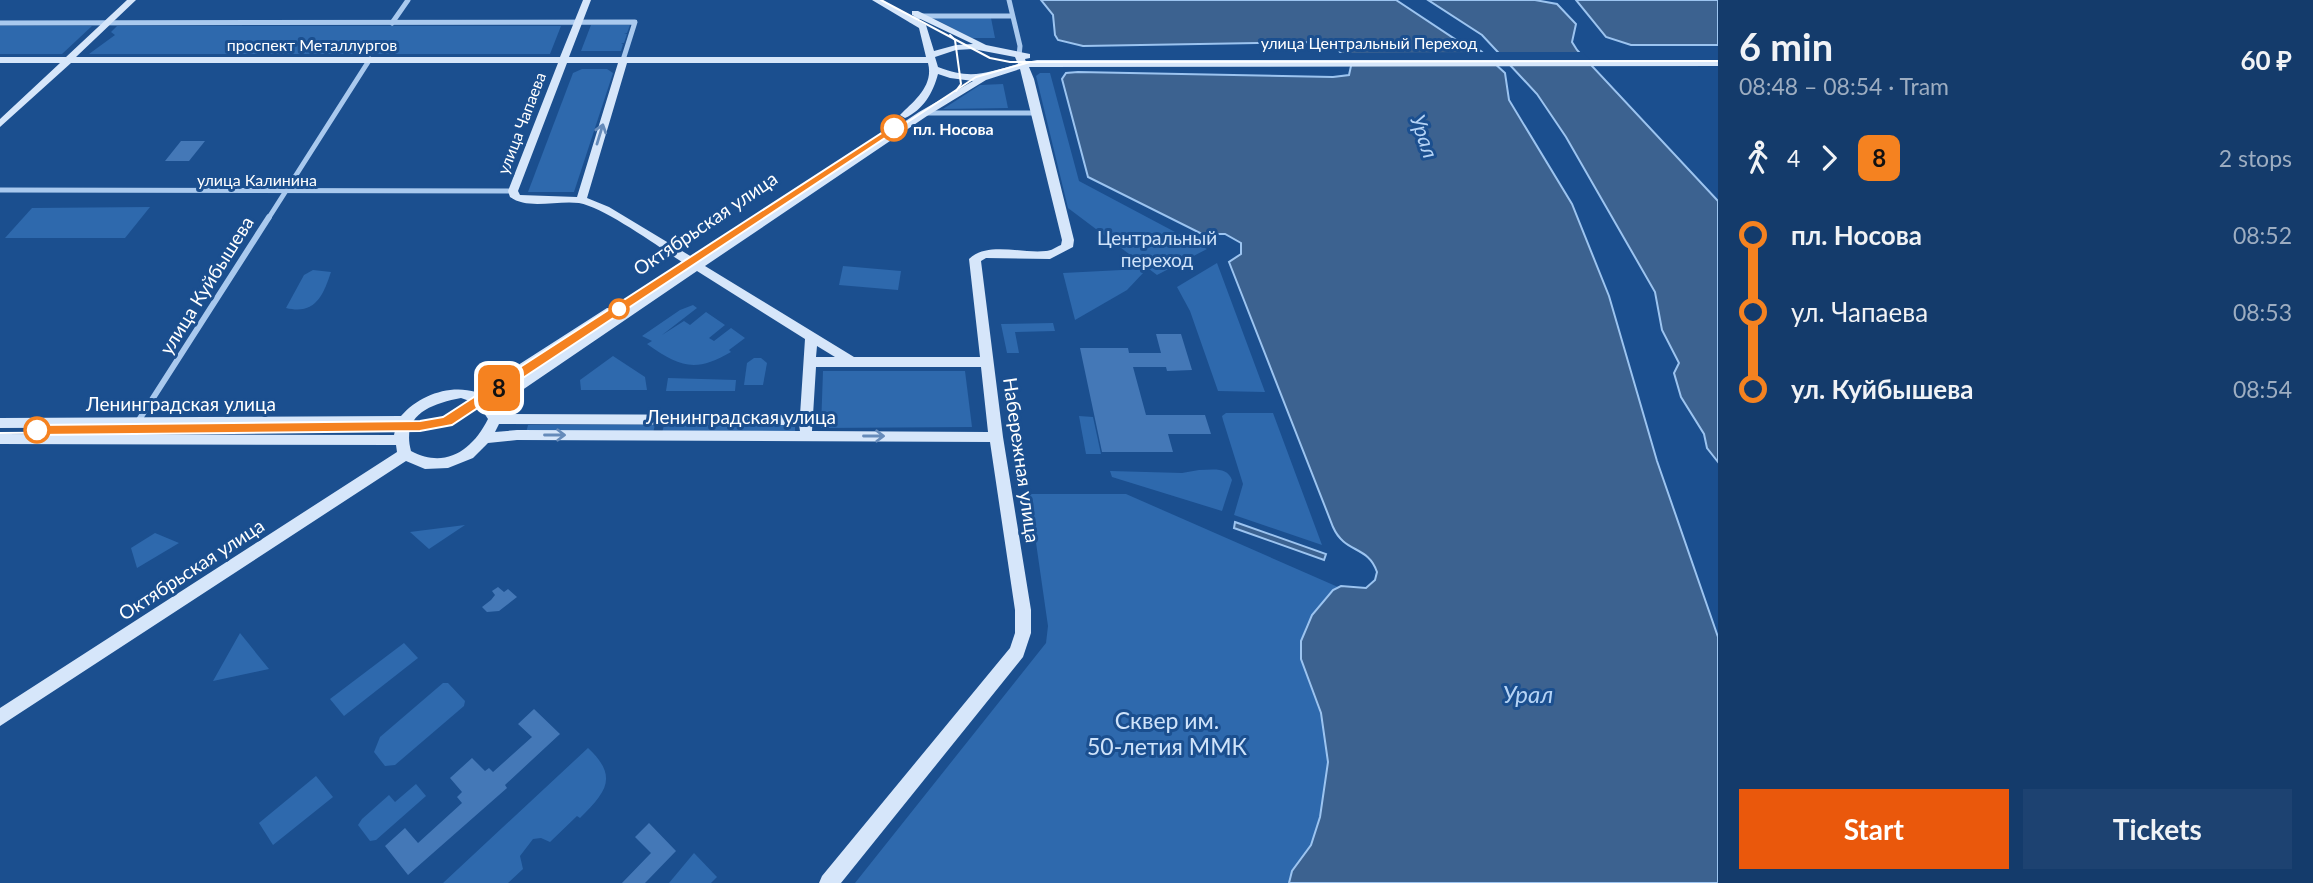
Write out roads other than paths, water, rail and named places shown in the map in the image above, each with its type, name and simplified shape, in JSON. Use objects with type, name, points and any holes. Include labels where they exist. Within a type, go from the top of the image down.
[{"type":"main road","points":[[0,124],[132,0]]},
{"type":"main road","name":"улица Чапаева","points":[[587,0],[513,191],[515,197],[529,200],[580,200],[605,209],[852,362]]},
{"type":"main road","points":[[876,0],[987,47]]},
{"type":"main road","points":[[891,0],[916,18],[923,27],[932,61]]},
{"type":"main road","name":"проспект Металлургов","points":[[932,61],[950,48],[987,47],[1020,60]]},
{"type":"main road","name":"улица Центральный Переход","points":[[1020,60],[1603,60],[1718,57]]},
{"type":"main road","name":"проспект Металлургов","points":[[0,60],[932,61],[957,77],[985,79],[1020,60]]},
{"type":"main road","points":[[580,200],[623,60]]},
{"type":"main road","name":"Набережная улица","points":[[829,883],[1017,652],[1023,633],[1023,610],[996,437],[977,257],[984,254],[1050,255],[1063,251],[1068,243],[1030,83],[1020,60]]},
{"type":"main road","name":"улица Центральный Переход","points":[[1603,60],[1718,63]]},
{"type":"main road","name":"Октябрьская улица","points":[[488,407],[917,106],[931,88],[932,61]]},
{"type":"main road","points":[[985,79],[1015,79],[1030,83]]},
{"type":"main road","name":"Октябрьская улица","points":[[693,262],[925,113],[985,79]]},
{"type":"main road","points":[[806,436],[811,337]]},
{"type":"main road","points":[[809,362],[987,362]]},
{"type":"main road","points":[[461,393],[488,407],[487,438],[474,451],[454,461],[426,464],[402,447],[404,421],[420,405],[439,396],[461,393]]},
{"type":"main road","name":"Ленинградская улица","points":[[488,407],[806,420]]},
{"type":"main road","name":"Ленинградская улица","points":[[0,422],[404,421]]},
{"type":"main road","name":"Ленинградская улица","points":[[487,438],[517,435],[996,437]]},
{"type":"main road","name":"Ленинградская улица","points":[[0,439],[141,439],[402,447]]},
{"type":"main road","name":"Октябрьская улица","points":[[0,718],[402,447]]},
{"type":"street","points":[[392,23],[408,0]]},
{"type":"street","points":[[1009,0],[1020,46],[1020,60]]},
{"type":"street","points":[[916,18],[1012,16]]},
{"type":"street","name":"проспект Металлургов","points":[[0,23],[635,22],[623,60]]},
{"type":"street","name":"улица Куйбышева","points":[[117,439],[137,422],[370,59]]},
{"type":"street","points":[[925,113],[1037,113]]},
{"type":"street","name":"улица Калинина","points":[[0,190],[513,191]]},
{"type":"street","points":[[137,422],[141,439]]},
{"type":"water","name":"Урал","points":[[1041,0],[1396,0],[1455,39],[1481,51],[1505,73],[1509,100],[1572,204],[1609,296],[1657,461],[1718,637],[1718,883],[1289,883],[1292,871],[1311,845],[1320,817],[1328,762],[1321,713],[1301,659],[1301,641],[1312,615],[1333,590],[1341,586],[1366,588],[1375,580],[1377,572],[1368,557],[1344,542],[1333,527],[1229,262],[1241,254],[1241,243],[1225,234],[1202,234],[1088,177],[1062,79],[1066,73],[1078,72],[1333,77],[1349,75],[1351,66],[1335,46],[1321,42],[1083,46],[1058,40],[1053,15]]},
{"type":"water","points":[[1428,0],[1535,0],[1557,4],[1576,24],[1572,42],[1577,50],[1718,201],[1718,462],[1707,448],[1704,434],[1681,397],[1674,373],[1679,363],[1662,330],[1655,292],[1566,137],[1537,94],[1482,35]]},
{"type":"water","points":[[1576,0],[1718,0],[1718,45],[1631,45],[1606,37]]},
{"type":"water","points":[[1235,522],[1326,554],[1324,560],[1234,528]]},
{"type":"tram line","points":[[881,0],[954,39]]},
{"type":"tram line","points":[[950,35],[954,39]]},
{"type":"tram line","points":[[954,39],[990,58],[1010,62],[1718,61]]},
{"type":"tram line","points":[[954,39],[961,84],[957,89]]},
{"type":"tram line","points":[[957,89],[976,77],[1030,62]]},
{"type":"tram line","points":[[0,433],[419,430],[449,424],[957,89]]},
{"type":"tram line","name":"8","points":[[37,430],[420,426],[447,421],[894,128]]},
{"type":"place","name":"пл. Носова","points":[[894,128]]},
{"type":"park label","name":"Центральный переход","points":[[1157,248]]},
{"type":"park label","name":"Сквер им. 50-летия ММК","points":[[1167,733]]}]
